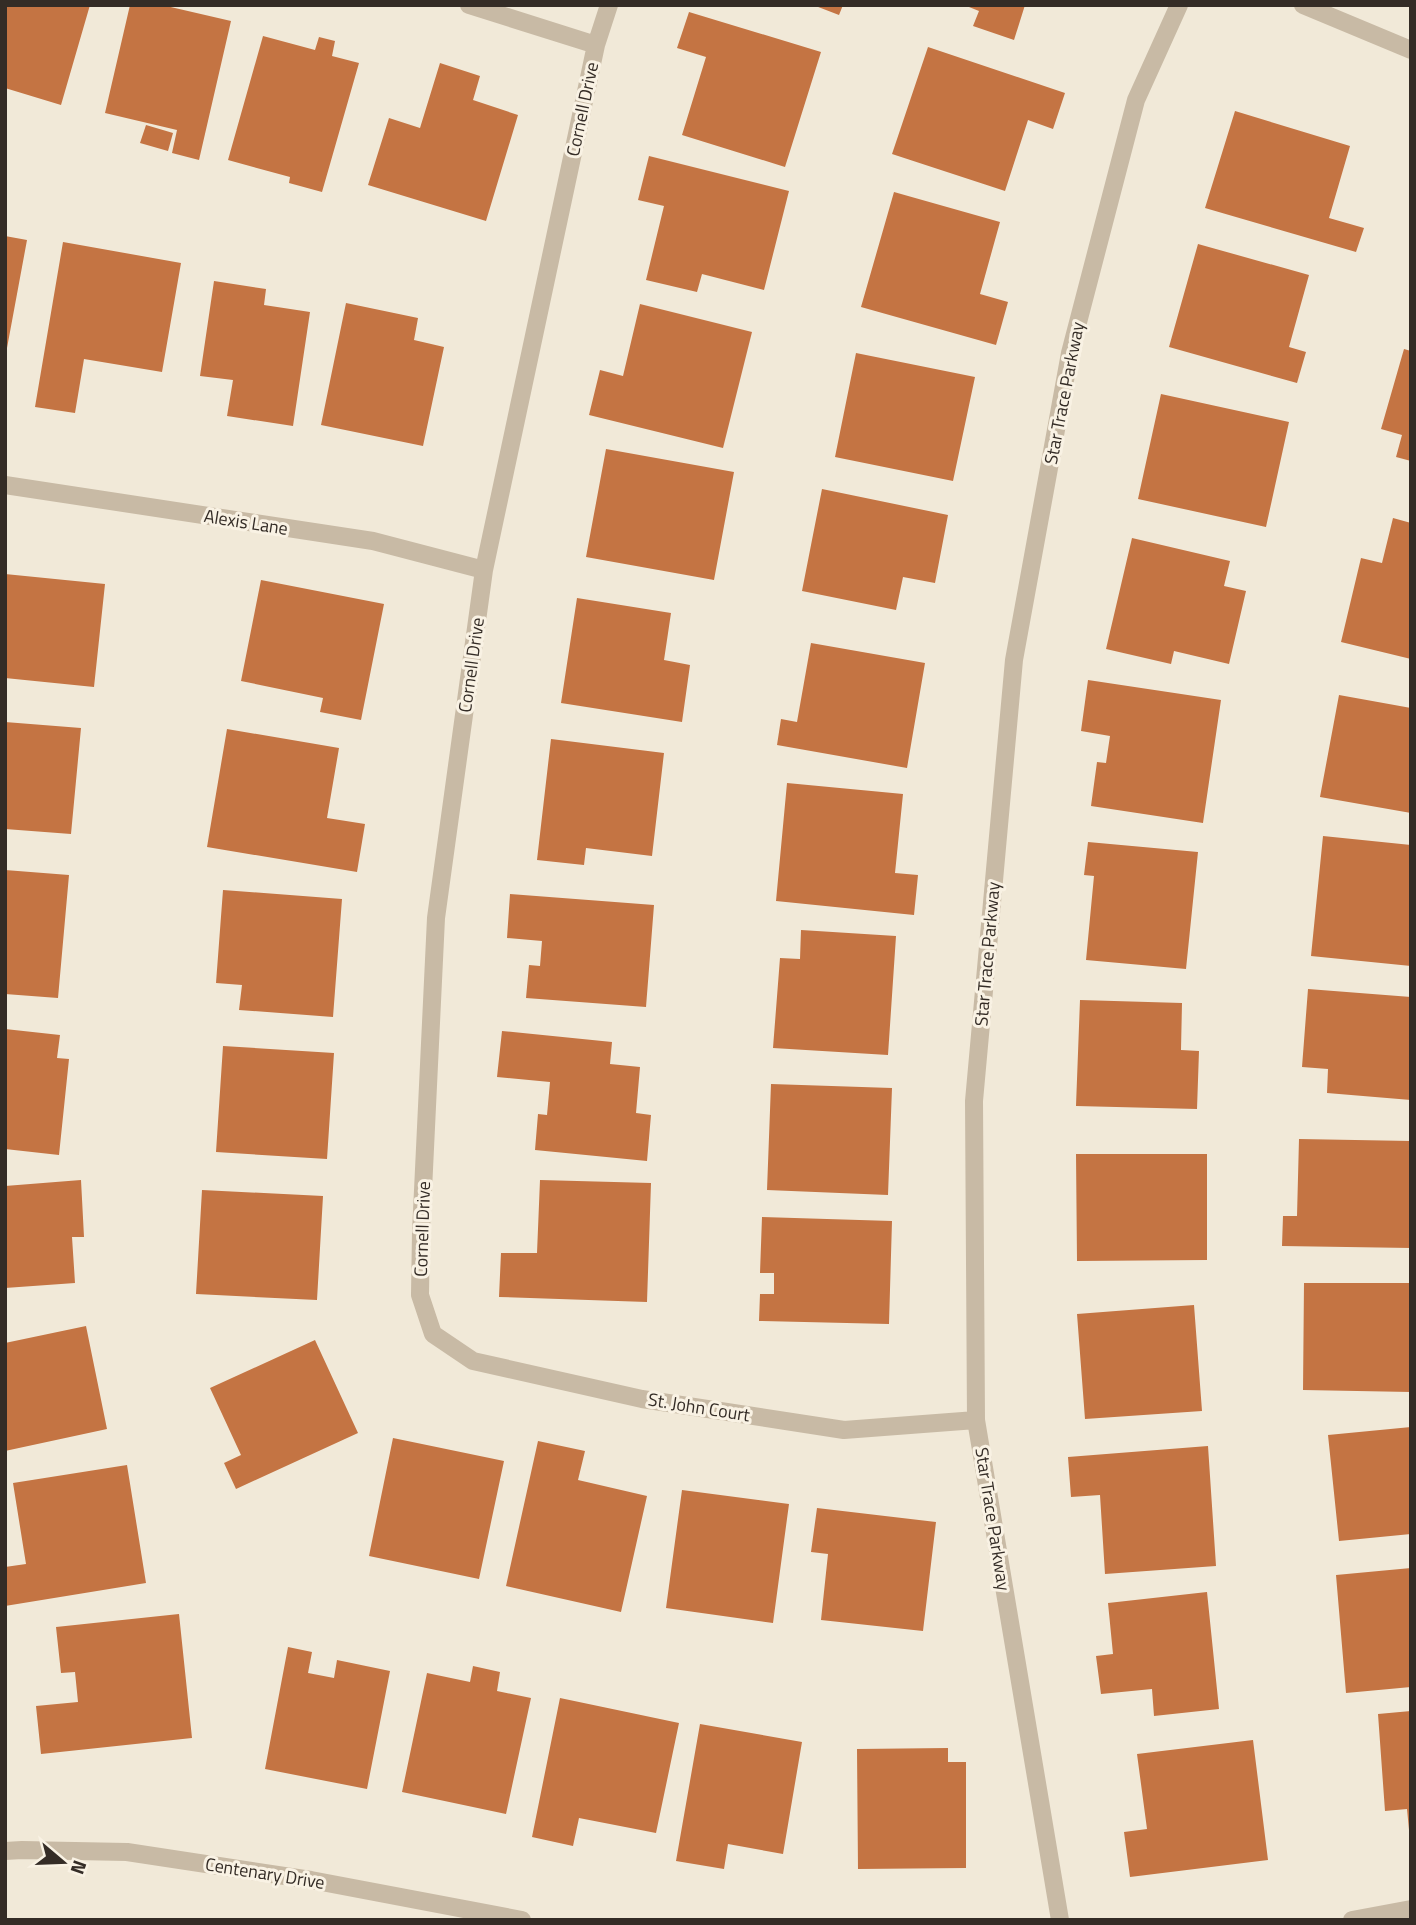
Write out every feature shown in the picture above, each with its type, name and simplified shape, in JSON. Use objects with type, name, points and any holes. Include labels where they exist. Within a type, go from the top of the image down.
[{"type":"street","points":[[469,5],[596,45]]},
{"type":"street","name":"Cornell Drive","points":[[433,1335],[420,1295],[436,918],[484,570],[596,45],[609,5]]},
{"type":"street","name":"Star Trace Parkway","points":[[1060,1920],[976,1420],[974,1101],[1014,660],[1070,353],[1136,100],[1179,5]]},
{"type":"street","points":[[1303,5],[1411,50]]},
{"type":"street","name":"Alexis Lane","points":[[5,485],[373,541],[484,570]]},
{"type":"street","name":"St. John Court","points":[[433,1335],[473,1361],[642,1399],[844,1430],[976,1420]]},
{"type":"street","name":"Centenary Drive","points":[[5,1851],[127,1852],[311,1880],[522,1920]]},
{"type":"street","points":[[1352,1920],[1411,1909]]},
{"type":"building","points":[[5,5],[90,5],[61,105],[5,88]]},
{"type":"building","points":[[130,5],[162,5],[231,21],[199,160],[172,153],[177,130],[105,113]]},
{"type":"building","points":[[813,5],[843,5],[839,15]]},
{"type":"building","points":[[964,5],[1025,5],[1014,40],[973,26],[979,11]]},
{"type":"building","points":[[689,12],[821,52],[785,167],[682,135],[706,57],[677,48]]},
{"type":"building","points":[[263,36],[315,50],[319,37],[335,41],[332,56],[359,63],[322,192],[289,183],[290,177],[228,160]]},
{"type":"building","points":[[928,47],[1065,93],[1053,129],[1028,120],[1005,191],[892,154]]},
{"type":"building","points":[[440,63],[480,76],[473,100],[518,115],[486,221],[368,185],[389,118],[420,128]]},
{"type":"building","points":[[1235,111],[1350,146],[1329,218],[1364,228],[1356,252],[1205,208]]},
{"type":"building","points":[[146,125],[173,133],[168,151],[140,143]]},
{"type":"building","points":[[649,156],[789,191],[764,290],[702,274],[697,292],[646,280],[664,206],[638,200]]},
{"type":"building","points":[[894,192],[1000,222],[980,294],[1008,302],[996,345],[861,307]]},
{"type":"building","points":[[5,236],[27,240],[7,348],[5,348]]},
{"type":"building","points":[[63,242],[181,263],[162,372],[84,359],[75,413],[35,407]]},
{"type":"building","points":[[1198,244],[1309,275],[1289,347],[1306,352],[1297,383],[1169,347]]},
{"type":"building","points":[[214,281],[266,289],[264,305],[310,312],[293,426],[227,416],[233,380],[200,376]]},
{"type":"building","points":[[346,303],[418,318],[414,340],[444,347],[423,446],[321,425]]},
{"type":"building","points":[[640,304],[752,332],[723,448],[589,415],[600,370],[623,376]]},
{"type":"building","points":[[1404,349],[1411,351],[1411,461],[1396,457],[1402,435],[1381,429]]},
{"type":"building","points":[[856,353],[975,377],[953,481],[835,457]]},
{"type":"building","points":[[1161,394],[1289,422],[1266,527],[1138,499]]},
{"type":"building","points":[[606,449],[734,472],[714,580],[586,557]]},
{"type":"building","points":[[822,489],[948,515],[935,583],[903,577],[896,610],[802,591]]},
{"type":"building","points":[[1393,518],[1411,523],[1411,659],[1341,642],[1361,558],[1382,563]]},
{"type":"building","points":[[1132,538],[1230,561],[1224,586],[1246,591],[1229,664],[1174,651],[1171,664],[1106,649]]},
{"type":"building","points":[[5,574],[105,584],[94,687],[5,678]]},
{"type":"building","points":[[261,580],[384,604],[361,720],[320,712],[323,698],[241,681]]},
{"type":"building","points":[[577,598],[671,613],[664,660],[690,665],[682,722],[561,703]]},
{"type":"building","points":[[811,643],[925,663],[907,768],[777,745],[781,719],[797,722]]},
{"type":"building","points":[[1088,680],[1221,700],[1203,823],[1091,806],[1097,762],[1106,763],[1110,736],[1081,731]]},
{"type":"building","points":[[1339,695],[1411,708],[1411,813],[1320,797]]},
{"type":"building","points":[[5,722],[81,728],[71,834],[5,829]]},
{"type":"building","points":[[227,729],[339,748],[327,818],[365,824],[357,872],[207,847]]},
{"type":"building","points":[[551,739],[664,753],[652,856],[586,848],[584,865],[537,860]]},
{"type":"building","points":[[787,783],[903,794],[895,873],[918,875],[914,915],[776,901]]},
{"type":"building","points":[[1323,836],[1411,845],[1411,966],[1311,956]]},
{"type":"building","points":[[1088,842],[1198,852],[1186,969],[1086,960],[1094,876],[1084,875]]},
{"type":"building","points":[[5,870],[69,875],[58,998],[5,994]]},
{"type":"building","points":[[223,890],[342,899],[333,1017],[239,1010],[242,985],[216,983]]},
{"type":"building","points":[[510,894],[654,905],[646,1007],[526,998],[529,965],[540,966],[542,941],[507,938]]},
{"type":"building","points":[[801,930],[896,936],[888,1055],[773,1048],[780,958],[800,959]]},
{"type":"building","points":[[1308,989],[1411,997],[1411,1100],[1327,1093],[1328,1069],[1302,1067]]},
{"type":"building","points":[[1080,1000],[1182,1003],[1181,1050],[1199,1051],[1197,1109],[1076,1106]]},
{"type":"building","points":[[5,1029],[60,1035],[57,1058],[69,1059],[59,1155],[5,1149]]},
{"type":"building","points":[[502,1031],[612,1042],[610,1064],[640,1067],[636,1113],[651,1115],[647,1161],[535,1150],[538,1114],[547,1115],[550,1082],[497,1077]]},
{"type":"building","points":[[223,1046],[334,1053],[327,1159],[216,1152]]},
{"type":"building","points":[[771,1084],[892,1088],[888,1195],[767,1190]]},
{"type":"building","points":[[1299,1139],[1411,1141],[1411,1248],[1282,1246],[1283,1216],[1297,1216]]},
{"type":"building","points":[[1076,1154],[1207,1154],[1207,1260],[1077,1261]]},
{"type":"building","points":[[81,1180],[84,1237],[72,1237],[75,1283],[5,1288],[5,1186]]},
{"type":"building","points":[[540,1180],[651,1183],[647,1302],[499,1297],[501,1253],[537,1253]]},
{"type":"building","points":[[202,1190],[323,1196],[317,1300],[196,1294]]},
{"type":"building","points":[[762,1217],[892,1221],[889,1324],[759,1321],[760,1294],[774,1294],[774,1273],[760,1273]]},
{"type":"building","points":[[1304,1283],[1411,1283],[1411,1392],[1303,1390]]},
{"type":"building","points":[[1194,1305],[1202,1411],[1085,1419],[1077,1314]]},
{"type":"building","points":[[86,1326],[107,1429],[5,1451],[5,1343]]},
{"type":"building","points":[[315,1340],[358,1433],[236,1489],[224,1463],[241,1455],[210,1388]]},
{"type":"building","points":[[1411,1427],[1411,1534],[1339,1541],[1328,1435]]},
{"type":"building","points":[[393,1438],[504,1461],[479,1579],[369,1556]]},
{"type":"building","points":[[538,1441],[585,1451],[578,1480],[647,1496],[621,1612],[506,1586]]},
{"type":"building","points":[[1208,1446],[1216,1566],[1105,1574],[1100,1495],[1071,1497],[1068,1457]]},
{"type":"building","points":[[127,1465],[146,1583],[5,1606],[5,1567],[26,1564],[13,1483]]},
{"type":"building","points":[[682,1490],[789,1504],[773,1623],[666,1608]]},
{"type":"building","points":[[817,1508],[936,1522],[923,1631],[821,1620],[828,1554],[811,1552]]},
{"type":"building","points":[[1411,1568],[1411,1687],[1346,1693],[1336,1575]]},
{"type":"building","points":[[1207,1592],[1219,1709],[1154,1716],[1152,1689],[1101,1694],[1096,1656],[1113,1654],[1108,1603]]},
{"type":"building","points":[[179,1614],[192,1738],[41,1754],[36,1706],[78,1702],[75,1672],[61,1673],[56,1627]]},
{"type":"building","points":[[288,1647],[312,1652],[308,1673],[334,1678],[337,1660],[390,1671],[367,1789],[265,1769]]},
{"type":"building","points":[[473,1666],[500,1672],[497,1691],[531,1698],[506,1814],[402,1792],[427,1673],[470,1682]]},
{"type":"building","points":[[560,1698],[679,1723],[656,1833],[579,1818],[573,1846],[532,1837]]},
{"type":"building","points":[[1411,1711],[1409,1830],[1407,1809],[1385,1811],[1378,1714]]},
{"type":"building","points":[[700,1724],[802,1742],[783,1854],[728,1844],[724,1869],[676,1861]]},
{"type":"building","points":[[1253,1740],[1268,1860],[1130,1877],[1124,1832],[1147,1829],[1137,1754]]},
{"type":"building","points":[[948,1748],[948,1762],[966,1762],[966,1868],[858,1869],[857,1749]]}]
